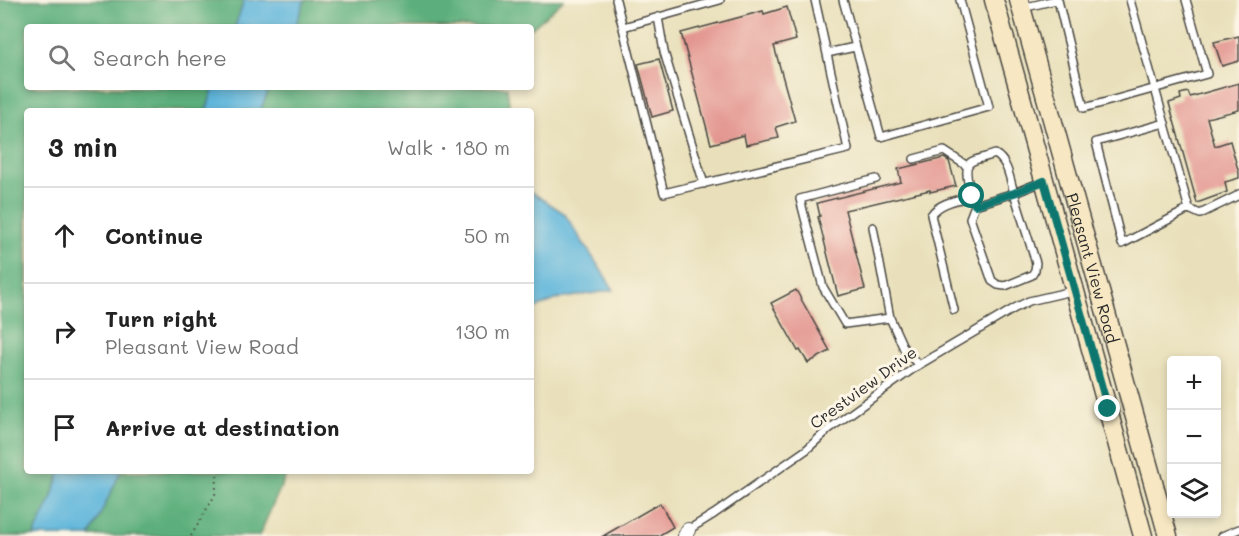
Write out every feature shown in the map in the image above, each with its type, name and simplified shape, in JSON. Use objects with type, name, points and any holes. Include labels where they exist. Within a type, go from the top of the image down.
[{"type":"main road","name":"Pleasant View Road","points":[[994,0],[1143,536]]},
{"type":"main road","name":"Pleasant View Road","points":[[1021,4],[1168,536]]},
{"type":"main road","points":[[1108,409],[1131,404]]},
{"type":"lane","points":[[616,0],[664,193],[848,149],[815,0]]},
{"type":"lane","points":[[623,27],[700,3],[720,0]]},
{"type":"lane","points":[[843,0],[881,137],[989,107],[960,0]]},
{"type":"lane","points":[[1021,4],[1057,0],[1084,108],[1207,74],[1186,0]]},
{"type":"lane","points":[[1130,0],[1189,209],[1200,214],[1239,194]]},
{"type":"lane","points":[[658,17],[664,52],[704,184]]},
{"type":"lane","points":[[827,53],[855,47]]},
{"type":"lane","points":[[1165,123],[1096,142],[1122,244],[1189,209]]},
{"type":"lane","points":[[914,159],[944,151],[967,166]]},
{"type":"lane","points":[[995,154],[1001,157],[1014,193],[1036,263],[1032,275],[1005,286],[992,281],[970,218],[975,205],[966,172],[967,166],[971,162],[995,154]]},
{"type":"lane","points":[[876,179],[800,199],[823,287],[845,324],[890,318]]},
{"type":"lane","points":[[975,205],[1044,181]]},
{"type":"lane","points":[[954,310],[931,215],[940,206],[972,196]]},
{"type":"lane","points":[[873,226],[890,318],[905,351],[919,365]]},
{"type":"lane","name":"Crestview Drive","points":[[686,533],[806,450],[829,429],[919,365],[1029,301],[1075,291]]},
{"type":"lane","points":[[1222,536],[1239,529]]},
{"type":"path","points":[[191,536],[215,495],[218,474]]},
{"type":"green space","points":[[0,0],[244,0],[236,24],[24,24],[24,90],[213,90],[207,108],[24,108],[24,474],[60,474],[34,536],[0,536]]},
{"type":"green space","points":[[305,0],[564,0],[534,26],[534,24],[296,24]]},
{"type":"green space","points":[[269,90],[507,90],[510,108],[261,108]]},
{"type":"green space","points":[[120,474],[287,474],[259,536],[90,536]]},
{"type":"water","points":[[244,0],[305,0],[296,24],[236,24]]},
{"type":"water","points":[[213,90],[269,90],[261,108],[207,108]]},
{"type":"water","points":[[534,194],[564,213],[614,290],[558,299],[534,309]]},
{"type":"water","points":[[60,474],[120,474],[90,536],[34,536]]},
{"type":"building","points":[[787,7],[796,40],[774,46],[795,121],[776,127],[779,138],[746,145],[744,135],[711,144],[681,33],[763,11],[764,14]]},
{"type":"building","points":[[1239,36],[1239,61],[1222,66],[1214,42]]},
{"type":"building","points":[[659,59],[673,111],[652,117],[638,64]]},
{"type":"building","points":[[1239,83],[1239,110],[1207,118],[1215,146],[1230,141],[1239,178],[1225,182],[1227,192],[1197,203],[1169,103],[1181,99],[1180,94],[1188,92],[1190,97]]},
{"type":"building","points":[[944,158],[949,161],[956,186],[845,210],[865,289],[838,296],[818,217],[820,216],[817,203],[901,182],[898,169]]},
{"type":"building","points":[[796,290],[830,351],[808,363],[800,350],[798,351],[771,303]]},
{"type":"building","points":[[660,503],[673,527],[658,536],[603,536]]},
{"type":"route","points":[[972,196],[975,205],[1044,181],[1108,409]]}]
